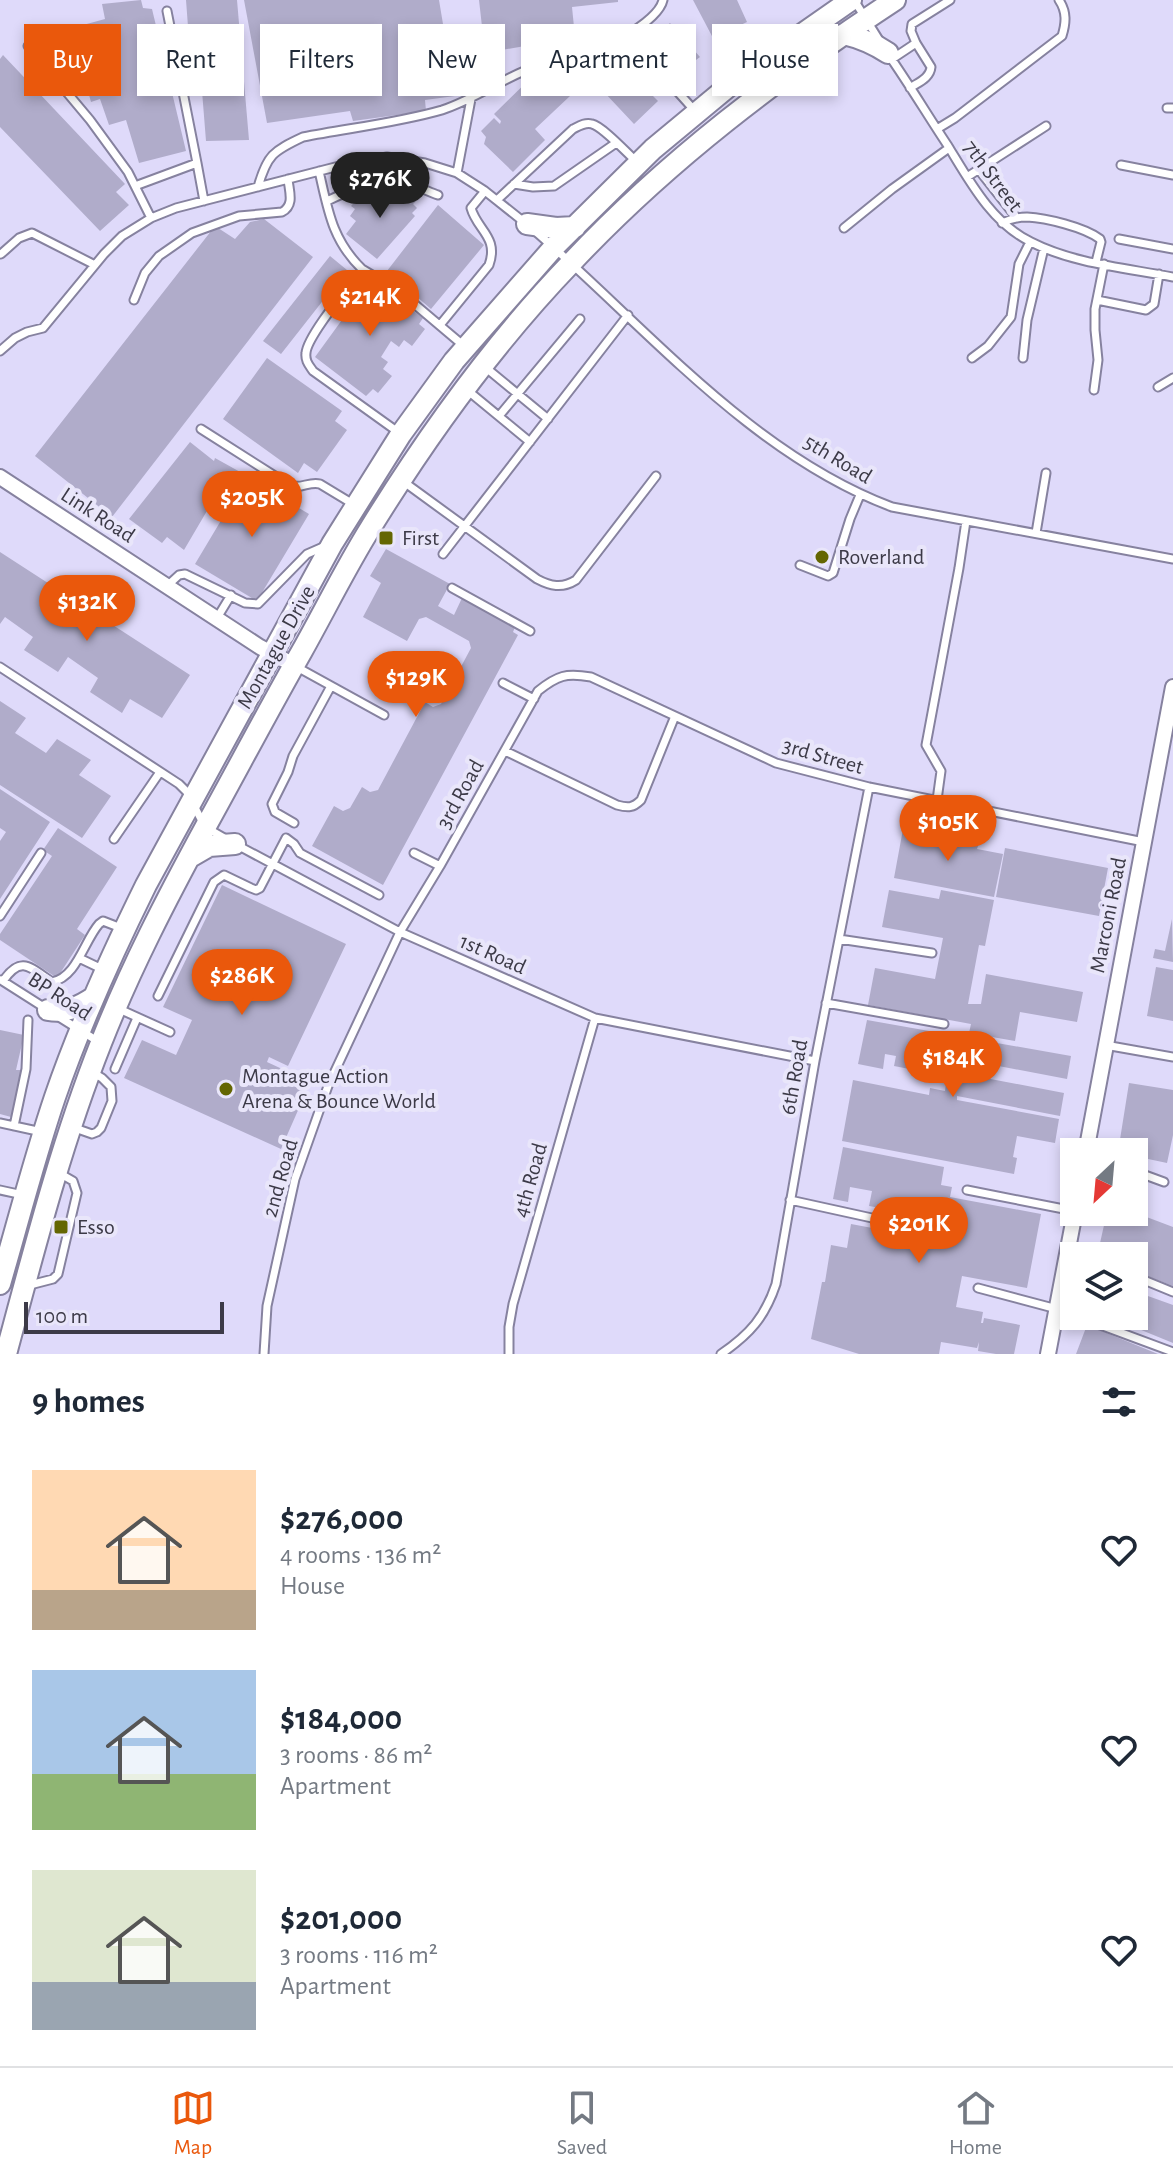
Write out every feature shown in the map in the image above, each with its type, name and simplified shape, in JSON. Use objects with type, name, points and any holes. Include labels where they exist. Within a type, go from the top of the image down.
[{"type":"main road","name":"Montague Drive","points":[[0,1284],[44,1133],[105,970],[192,801],[332,544],[401,434],[466,348],[554,247],[639,163],[735,81],[852,0]]},
{"type":"main road","name":"Montague Drive","points":[[6,1354],[71,1126],[90,1071],[151,928],[355,552],[400,480],[504,338],[571,262],[673,164],[766,89],[895,0]]},
{"type":"main road","points":[[844,34],[874,44],[890,56]]},
{"type":"main road","points":[[527,224],[575,227]]},
{"type":"main road","points":[[188,859],[209,846],[235,844]]},
{"type":"main road","points":[[48,1010],[60,1012],[72,1009],[94,997]]},
{"type":"street","name":"Link Road","points":[[0,477],[272,654],[294,665]]},
{"type":"street","name":"Marconi Road","points":[[1088,1138],[1173,687]]},
{"type":"street","points":[[1048,1354],[1060,1293]]},
{"type":"lane","points":[[258,187],[264,165],[271,156],[303,137],[420,115],[471,99],[541,64],[574,60],[600,50],[651,19],[663,0]]},
{"type":"lane","name":"7th Street","points":[[852,0],[967,177],[1002,223],[1044,248],[1173,277]]},
{"type":"lane","points":[[910,88],[927,77],[931,70],[911,31],[912,24],[950,0]]},
{"type":"lane","points":[[937,129],[1062,36],[1066,25],[1064,8],[1059,0]]},
{"type":"lane","points":[[167,11],[204,201]]},
{"type":"lane","points":[[890,56],[916,43]]},
{"type":"lane","points":[[70,96],[128,172],[151,218]]},
{"type":"lane","points":[[682,96],[697,113]]},
{"type":"lane","points":[[457,173],[471,99]]},
{"type":"lane","points":[[497,200],[581,125],[592,124],[639,163]]},
{"type":"lane","points":[[967,177],[1046,126]]},
{"type":"lane","points":[[514,184],[554,186],[616,143]]},
{"type":"lane","points":[[844,228],[949,148]]},
{"type":"lane","name":"5th Road","points":[[0,351],[15,338],[43,328],[122,236],[151,218],[176,208],[370,160],[387,157],[425,163],[457,173],[497,200],[571,262],[715,396],[824,476],[892,507],[1173,559]]},
{"type":"lane","points":[[370,160],[371,184]]},
{"type":"lane","points":[[135,186],[197,163]]},
{"type":"lane","points":[[1121,165],[1173,175]]},
{"type":"lane","points":[[979,170],[1016,217]]},
{"type":"lane","points":[[319,171],[337,238],[350,257],[362,269],[399,291],[466,348]]},
{"type":"lane","points":[[134,300],[145,273],[159,256],[192,233],[239,216],[286,209],[291,201],[288,179]]},
{"type":"lane","points":[[327,201],[352,189],[389,182],[408,184],[438,195]]},
{"type":"lane","points":[[440,325],[491,260],[492,247],[485,231],[471,213],[471,208],[485,191]]},
{"type":"lane","points":[[1002,223],[1016,217],[1040,219],[1086,231],[1101,242],[1095,330],[1098,360],[1094,390]]},
{"type":"lane","points":[[1,254],[19,238],[32,233],[95,265]]},
{"type":"lane","points":[[1119,239],[1173,249]]},
{"type":"lane","points":[[972,358],[988,346],[1011,317],[1019,264],[1030,242]]},
{"type":"lane","points":[[1023,358],[1027,320],[1044,248]]},
{"type":"lane","points":[[362,269],[314,336],[306,350],[306,361],[313,371],[401,434]]},
{"type":"lane","points":[[1097,300],[1146,310],[1154,304],[1159,274]]},
{"type":"lane","points":[[443,554],[628,315]]},
{"type":"lane","points":[[499,416],[580,319]]},
{"type":"lane","points":[[483,365],[548,419]]},
{"type":"lane","points":[[1158,387],[1173,378]]},
{"type":"lane","points":[[465,389],[530,442]]},
{"type":"lane","points":[[201,429],[289,485],[320,484],[355,505]]},
{"type":"lane","points":[[1036,533],[1046,473]]},
{"type":"lane","points":[[400,480],[537,579],[549,586],[560,586],[576,580],[656,476]]},
{"type":"lane","points":[[800,565],[828,576],[833,573],[860,495]]},
{"type":"lane","points":[[937,800],[941,771],[926,745],[966,521]]},
{"type":"lane","points":[[167,586],[179,575],[185,574],[245,603],[258,604],[307,554],[332,544]]},
{"type":"lane","points":[[452,588],[530,631]]},
{"type":"lane","points":[[217,618],[231,595]]},
{"type":"lane","points":[[294,665],[384,715]]},
{"type":"lane","points":[[0,667],[179,784],[205,827]]},
{"type":"lane","name":"3rd Street","points":[[554,678],[572,674],[591,677],[776,763],[869,787],[1144,842]]},
{"type":"lane","name":"3rd Road","points":[[400,932],[538,691],[554,678]]},
{"type":"lane","points":[[503,683],[534,699]]},
{"type":"lane","points":[[294,823],[275,812],[272,804],[293,756],[331,686]]},
{"type":"lane","points":[[505,751],[627,808],[641,800],[675,716]]},
{"type":"lane","points":[[114,839],[160,772]]},
{"type":"lane","name":"6th Road","points":[[721,1354],[753,1328],[768,1306],[776,1284],[815,1061],[869,787]]},
{"type":"lane","name":"1st Road","points":[[205,827],[400,932],[595,1018],[815,1061]]},
{"type":"lane","points":[[158,996],[214,882],[224,875],[256,890],[260,888],[286,838],[300,853],[379,895]]},
{"type":"lane","points":[[0,916],[41,853]]},
{"type":"lane","points":[[414,853],[440,866]]},
{"type":"lane","points":[[2,980],[12,969],[26,965],[52,982],[56,981],[69,971],[95,928],[103,921],[124,930]]},
{"type":"lane","name":"2nd Road","points":[[264,1354],[267,1306],[295,1179],[328,1086],[400,932]]},
{"type":"lane","points":[[839,939],[932,953]]},
{"type":"lane","points":[[79,958],[105,970]]},
{"type":"lane","name":"BP Road","points":[[2,980],[101,1044]]},
{"type":"lane","points":[[826,1003],[944,1024]]},
{"type":"lane","points":[[116,1008],[170,1032]]},
{"type":"lane","points":[[115,1069],[137,1018]]},
{"type":"lane","name":"4th Road","points":[[509,1354],[513,1304],[595,1018]]},
{"type":"lane","points":[[14,1126],[26,1069],[28,1020]]},
{"type":"lane","points":[[1105,1045],[1173,1057]]},
{"type":"lane","points":[[71,1126],[92,1134],[97,1132],[112,1101],[111,1087],[90,1071]]},
{"type":"lane","points":[[0,1123],[44,1133]]},
{"type":"lane","points":[[24,1287],[53,1279],[58,1274],[77,1193],[73,1181],[57,1172]]},
{"type":"lane","points":[[1148,1176],[1164,1182]]},
{"type":"lane","points":[[0,1190],[25,1196]]},
{"type":"lane","points":[[967,1190],[1060,1209]]},
{"type":"lane","points":[[790,1200],[922,1229]]},
{"type":"lane","points":[[1148,1282],[1173,1292]]},
{"type":"lane","points":[[978,1288],[1057,1309],[1173,1352]]},
{"type":"shaded area","points":[[0,0],[1173,0],[1173,1354],[0,1354]]},
{"type":"building","points":[[141,0],[143,8],[152,9],[156,24],[137,24],[137,96],[173,96],[186,151],[139,163],[126,120],[109,125],[100,99],[91,102],[89,96],[121,96],[121,24],[87,24],[105,19],[102,4]]},
{"type":"building","points":[[186,0],[237,0],[239,24],[188,24]]},
{"type":"building","points":[[244,0],[439,0],[443,24],[398,24],[398,96],[455,96],[425,100],[426,111],[353,121],[350,111],[267,123],[262,96],[382,96],[382,24],[260,24],[260,86]]},
{"type":"building","points":[[479,0],[618,0],[572,7],[574,24],[521,24],[521,47],[505,49],[505,24],[482,24]]},
{"type":"building","points":[[693,0],[737,0],[747,22],[712,24],[712,36]]},
{"type":"building","points":[[3,55],[24,77],[24,96],[42,96],[125,184],[116,192],[129,205],[100,231],[0,127],[0,59]]},
{"type":"building","points":[[244,82],[249,140],[206,141],[202,96],[244,96]]},
{"type":"building","points":[[521,88],[521,96],[570,96],[535,129],[545,140],[513,172],[484,144],[486,137],[481,131],[494,118],[500,124],[501,121],[494,114]]},
{"type":"building","points":[[608,96],[653,96],[658,101],[634,124]]},
{"type":"building","points":[[383,188],[393,195],[396,192],[403,196],[406,193],[416,201],[413,204],[417,208],[412,213],[415,216],[377,259],[346,234],[356,221],[350,216],[355,209],[351,206],[364,192],[368,194],[371,191],[376,196]]},
{"type":"building","points":[[438,205],[484,245],[431,309],[387,271]]},
{"type":"building","points":[[264,219],[313,257],[112,517],[35,456],[215,226],[235,239],[250,222]]},
{"type":"building","points":[[330,256],[347,270],[281,354],[263,341]]},
{"type":"building","points":[[371,280],[423,318],[419,324],[425,329],[412,346],[404,340],[399,347],[391,341],[381,357],[388,362],[383,369],[392,376],[378,393],[373,389],[366,396],[315,357]]},
{"type":"building","points":[[267,358],[342,411],[335,421],[347,430],[317,472],[304,463],[298,473],[223,419]]},
{"type":"building","points":[[190,442],[214,461],[215,458],[242,473],[233,486],[226,482],[221,487],[184,550],[167,537],[162,543],[129,519]]},
{"type":"building","points":[[247,477],[309,514],[257,601],[195,564]]},
{"type":"building","points":[[386,549],[450,584],[438,606],[454,615],[462,598],[515,627],[513,632],[518,635],[383,885],[312,846],[334,806],[343,811],[350,808],[362,787],[370,792],[378,790],[425,702],[433,707],[441,704],[471,648],[469,641],[426,617],[419,619],[407,641],[363,617],[381,583],[370,576]]},
{"type":"building","points":[[0,552],[190,675],[162,718],[130,699],[122,713],[90,692],[98,678],[68,657],[58,672],[24,650],[33,637],[5,617],[0,624]]},
{"type":"building","points":[[0,701],[26,718],[15,733],[46,753],[57,739],[91,760],[79,775],[111,796],[82,838],[0,785]]},
{"type":"building","points":[[0,789],[50,822],[0,899],[0,841],[6,832],[0,828]]},
{"type":"building","points":[[58,828],[117,867],[77,929],[85,935],[57,978],[0,940],[0,934],[52,856],[43,850]]},
{"type":"building","points":[[903,829],[979,843],[977,849],[1003,854],[994,897],[894,878]]},
{"type":"building","points":[[1005,848],[1108,868],[1099,916],[996,897]]},
{"type":"building","points":[[222,885],[346,944],[288,1066],[269,1057],[267,1062],[306,1080],[303,1099],[281,1149],[124,1078],[142,1040],[176,1055],[192,1020],[163,1007]]},
{"type":"building","points":[[889,890],[939,899],[941,890],[994,900],[985,946],[979,945],[968,1004],[981,1004],[986,974],[1083,992],[1077,1022],[1020,1012],[1015,1041],[969,1033],[971,1024],[868,1005],[875,968],[935,979],[943,938],[882,927]]},
{"type":"building","points":[[1172,919],[1173,962],[1153,958],[1155,949],[1165,951]]},
{"type":"building","points":[[1156,967],[1173,970],[1173,1021],[1147,1016]]},
{"type":"building","points":[[867,1020],[1071,1056],[1067,1079],[983,1063],[980,1077],[1064,1093],[1060,1116],[957,1096],[957,1100],[1059,1119],[1055,1143],[1017,1136],[1014,1174],[842,1141],[853,1080],[929,1095],[930,1088],[945,1091],[947,1076],[960,1078],[962,1069],[932,1063],[930,1073],[894,1066],[896,1056],[885,1054],[883,1069],[858,1064]]},
{"type":"building","points":[[0,1030],[24,1035],[16,1070],[21,1070],[11,1117],[0,1114]]},
{"type":"building","points":[[1129,1083],[1173,1090],[1173,1135],[1167,1163],[1148,1159],[1148,1138],[1120,1138]]},
{"type":"building","points":[[843,1147],[944,1167],[941,1185],[952,1187],[950,1197],[1041,1214],[1027,1288],[962,1276],[956,1307],[983,1312],[981,1323],[984,1318],[1020,1325],[1014,1354],[978,1351],[979,1342],[977,1348],[941,1342],[939,1354],[859,1354],[811,1339],[831,1245],[847,1248],[851,1224],[931,1239],[934,1218],[920,1216],[923,1201],[901,1197],[898,1211],[869,1206],[872,1191],[850,1187],[848,1202],[833,1199]]},
{"type":"building","points":[[1148,1218],[1173,1227],[1173,1286],[1148,1276],[1148,1242],[1100,1242],[1104,1226],[1148,1226]]},
{"type":"building","points":[[1148,1296],[1173,1305],[1173,1343],[1141,1330],[1148,1330]]},
{"type":"building","points":[[1085,1330],[1099,1330],[1158,1354],[1076,1354]]},
{"type":"place","name":"First","points":[[386,538]]},
{"type":"place","name":"Roverland","points":[[822,557]]},
{"type":"place","name":"Montague Action Arena & Bounce World","points":[[226,1089]]},
{"type":"place","name":"Esso","points":[[61,1227]]}]
